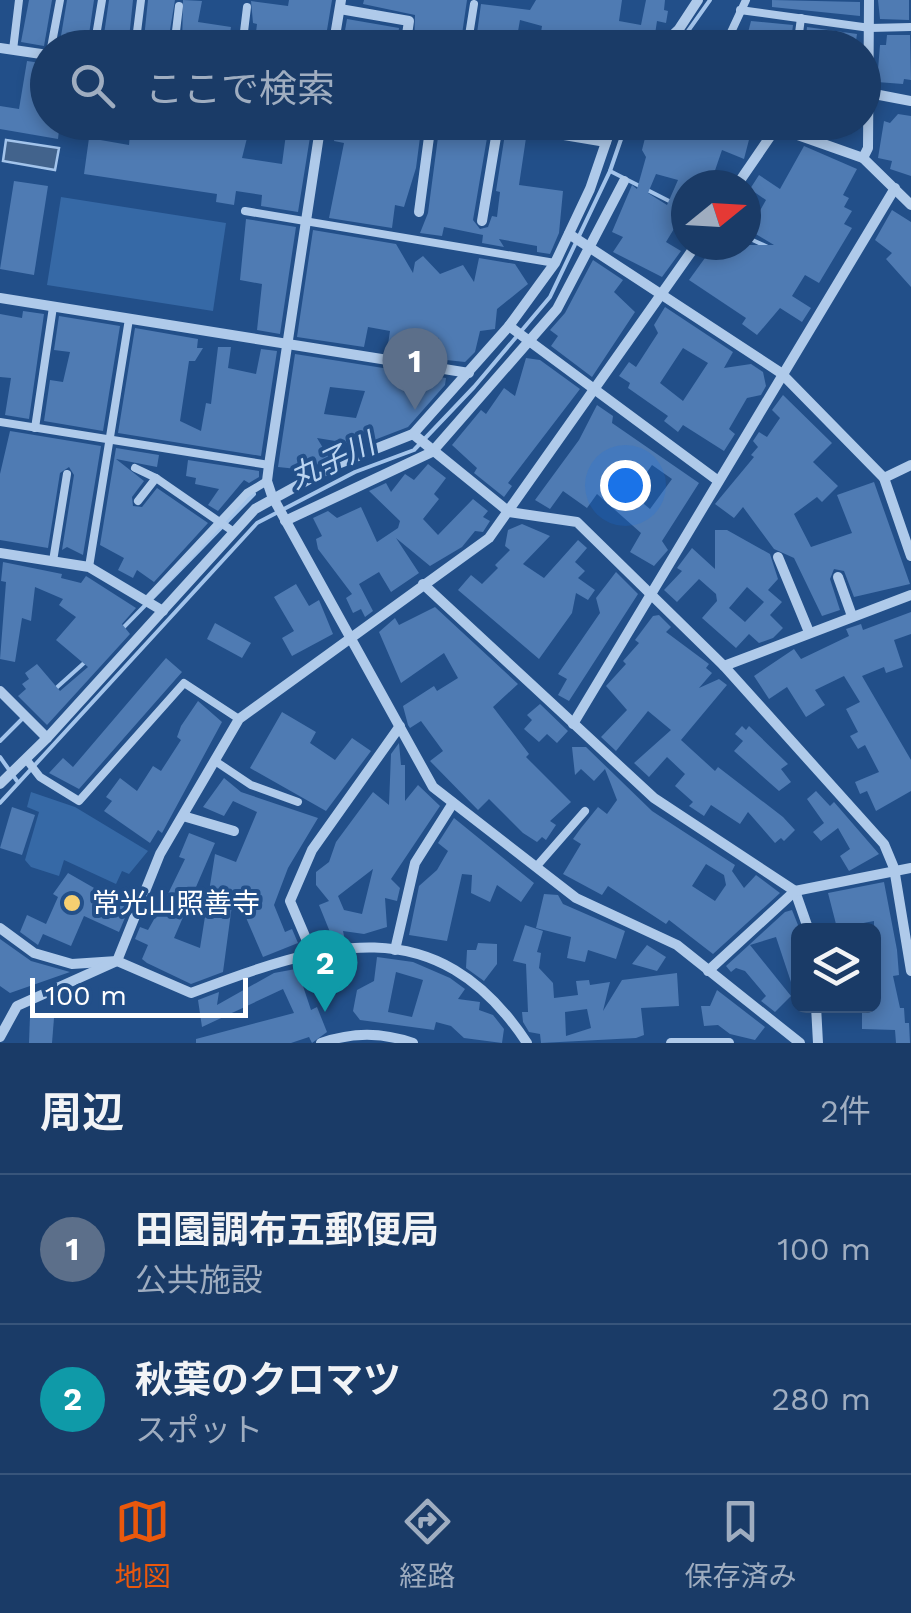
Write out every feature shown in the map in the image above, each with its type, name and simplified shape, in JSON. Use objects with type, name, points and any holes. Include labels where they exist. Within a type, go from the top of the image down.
[{"type":"street","points":[[679,30],[698,0]]},
{"type":"street","points":[[869,0],[870,28]]},
{"type":"street","points":[[336,30],[341,4],[409,21],[408,30]]},
{"type":"street","points":[[0,48],[30,52]]},
{"type":"street","points":[[881,95],[911,101]]},
{"type":"street","points":[[318,140],[266,482],[285,521],[433,787],[576,898],[676,945],[800,1043]]},
{"type":"street","points":[[419,212],[429,140]]},
{"type":"street","points":[[482,221],[490,140]]},
{"type":"street","points":[[3,780],[48,738],[161,610],[226,525],[272,496],[413,434],[509,326],[554,263],[606,142],[593,140]]},
{"type":"street","points":[[747,170],[768,140]]},
{"type":"street","points":[[811,140],[864,158],[911,205]]},
{"type":"street","points":[[864,158],[868,140]]},
{"type":"street","points":[[285,521],[432,452],[556,309],[624,181]]},
{"type":"street","points":[[573,724],[894,188]]},
{"type":"street","points":[[569,234],[591,244],[782,373],[884,478],[911,556]]},
{"type":"street","points":[[0,1037],[17,1006],[117,961],[160,854],[239,719],[489,538],[686,260]]},
{"type":"street","points":[[0,298],[468,373]]},
{"type":"street","points":[[509,326],[717,480]]},
{"type":"street","points":[[413,434],[509,512],[577,522],[724,666],[884,844],[894,868],[911,970]]},
{"type":"street","points":[[884,478],[911,465]]},
{"type":"street","points":[[0,553],[90,567],[161,610]]},
{"type":"street","points":[[778,557],[808,632]]},
{"type":"street","points":[[838,577],[852,616]]},
{"type":"street","points":[[423,584],[654,798],[796,891],[807,923]]},
{"type":"street","points":[[724,666],[911,595]]},
{"type":"street","points":[[0,691],[48,738]]},
{"type":"street","points":[[313,955],[290,901],[312,850],[400,726]]},
{"type":"street","points":[[394,950],[416,863],[454,802]]},
{"type":"street","points":[[183,816],[234,832]]},
{"type":"street","points":[[708,971],[796,891],[894,868],[911,868]]},
{"type":"street","points":[[0,928],[34,953],[72,964],[117,961],[191,993],[257,968],[373,944],[448,963],[501,1004],[527,1043]]},
{"type":"street","points":[[816,1013],[818,1043]]},
{"type":"street","points":[[321,1043],[348,1034],[390,1035],[413,1043]]},
{"type":"street","points":[[671,1043],[729,1043]]},
{"type":"lane","points":[[13,50],[19,0]]},
{"type":"lane","points":[[54,30],[60,0]]},
{"type":"lane","points":[[97,30],[102,0]]},
{"type":"lane","points":[[137,30],[140,0]]},
{"type":"lane","points":[[732,30],[746,0]]},
{"type":"lane","points":[[470,30],[474,4]]},
{"type":"lane","points":[[176,30],[179,6]]},
{"type":"lane","points":[[245,30],[248,7]]},
{"type":"lane","points":[[740,10],[870,28],[911,28]]},
{"type":"lane","points":[[799,30],[801,18]]},
{"type":"lane","points":[[246,211],[554,263]]},
{"type":"lane","points":[[35,428],[53,307]]},
{"type":"lane","points":[[90,567],[129,318]]},
{"type":"lane","points":[[0,422],[268,465]]},
{"type":"lane","points":[[135,468],[226,525]]},
{"type":"lane","points":[[53,561],[67,474]]},
{"type":"lane","points":[[138,501],[156,478]]},
{"type":"lane","points":[[146,601],[226,525],[247,493],[266,482]]},
{"type":"lane","points":[[21,763],[79,801],[184,683],[239,719]]},
{"type":"lane","points":[[214,761],[251,784],[298,802]]},
{"type":"lane","points":[[536,867],[585,812]]},
{"type":"shaded area","points":[[6,140],[59,148],[55,170],[3,161]]},
{"type":"shaded area","points":[[61,197],[226,223],[213,311],[47,285]]},
{"type":"shaded area","points":[[31,792],[75,807],[148,851],[129,874],[122,871],[116,884],[64,860],[59,876],[31,867],[25,860],[39,812],[27,807]]},
{"type":"building","points":[[29,0],[52,0],[47,30],[30,30],[30,44],[21,42]]},
{"type":"building","points":[[67,0],[94,0],[90,30],[62,30]]},
{"type":"building","points":[[109,0],[133,0],[130,30],[105,30]]},
{"type":"building","points":[[148,0],[175,0],[170,30],[145,30]]},
{"type":"building","points":[[183,0],[202,1],[198,22],[231,27],[230,30],[182,30]]},
{"type":"building","points":[[289,0],[332,0],[327,30],[256,30],[251,1],[288,6]]},
{"type":"building","points":[[364,0],[467,0],[463,30],[415,30],[415,15],[363,4]]},
{"type":"building","points":[[536,0],[622,0],[619,21],[641,25],[646,0],[665,0],[664,10],[668,11],[666,23],[657,21],[656,30],[541,30],[542,26],[520,20],[518,30],[477,30],[481,4],[530,10]]},
{"type":"building","points":[[772,0],[860,2],[860,16],[772,7]]},
{"type":"building","points":[[878,0],[909,0],[909,20],[880,19]]},
{"type":"building","points":[[347,19],[399,28],[399,30],[345,30]]},
{"type":"building","points":[[751,21],[793,25],[792,30],[749,30]]},
{"type":"building","points":[[887,35],[910,35],[911,80],[904,79],[903,84],[881,82],[881,45],[886,45]]},
{"type":"building","points":[[27,61],[30,61],[30,134],[0,129],[0,106],[19,109]]},
{"type":"building","points":[[898,114],[911,116],[911,176],[890,169],[892,161],[878,158],[884,121],[890,123]]},
{"type":"building","points":[[89,140],[129,145],[129,140],[246,140],[242,158],[282,164],[285,140],[310,140],[298,212],[261,206],[262,195],[236,191],[234,205],[216,202],[217,194],[84,174]]},
{"type":"building","points":[[420,140],[404,207],[395,205],[392,228],[329,218],[344,143],[334,141]]},
{"type":"building","points":[[438,140],[487,140],[473,220],[480,229],[488,227],[492,216],[497,217],[500,192],[496,191],[504,140],[526,140],[519,185],[563,191],[559,233],[550,254],[537,252],[537,246],[499,239],[504,247],[482,243],[483,235],[444,227],[442,236],[420,233],[428,213]]},
{"type":"building","points":[[644,140],[749,140],[744,159],[722,150],[715,170],[671,170],[671,178],[656,174],[648,193],[667,205],[671,196],[671,234],[666,242],[671,245],[671,260],[674,260],[662,277],[613,252],[623,237],[612,232],[632,185],[637,189],[646,157],[642,150]]},
{"type":"building","points":[[804,146],[857,169],[843,195],[849,198],[844,207],[852,211],[844,224],[852,228],[819,283],[805,275],[792,296],[811,308],[802,322],[780,308],[757,335],[742,324],[746,318],[689,280],[703,260],[761,260],[761,245],[774,245],[761,237],[761,209],[766,200],[761,197],[761,176],[780,189]]},
{"type":"building","points":[[14,181],[48,186],[34,275],[0,269]]},
{"type":"building","points":[[892,210],[911,222],[911,287],[886,259],[892,253],[875,240]]},
{"type":"building","points":[[246,219],[296,227],[280,334],[257,330],[262,284],[240,280]]},
{"type":"building","points":[[313,230],[396,244],[413,273],[415,262],[423,256],[440,274],[463,265],[474,282],[479,258],[515,264],[528,284],[497,309],[495,329],[480,331],[475,352],[465,362],[437,359],[439,338],[405,332],[402,353],[387,351],[390,331],[368,327],[364,347],[297,337]]},
{"type":"building","points":[[593,260],[623,280],[614,292],[635,312],[592,377],[551,346],[558,336],[550,330],[565,313]]},
{"type":"building","points":[[665,307],[733,352],[724,368],[751,364],[763,372],[766,386],[761,395],[747,398],[729,429],[735,434],[724,451],[683,425],[678,432],[664,421],[668,416],[628,388],[630,383],[619,376],[629,362],[636,367],[658,333],[654,325]],"holes":[[[683,348],[708,363],[683,401],[660,383]]]},
{"type":"building","points":[[23,311],[44,314],[29,419],[5,415],[11,378],[0,377],[0,314],[22,318]]},
{"type":"building","points":[[59,316],[120,326],[103,431],[44,421],[50,380],[63,382],[70,352],[54,350]]},
{"type":"building","points":[[135,328],[198,339],[197,348],[203,348],[195,361],[189,361],[180,421],[201,431],[206,403],[211,404],[218,347],[231,347],[228,368],[256,374],[261,349],[277,351],[261,456],[118,433]]},
{"type":"building","points":[[295,354],[446,378],[445,385],[408,427],[369,442],[362,439],[360,445],[317,438],[329,458],[307,470],[278,467]],"holes":[[[330,387],[365,391],[356,418],[324,414]]]},
{"type":"building","points":[[526,358],[540,360],[580,389],[508,483],[512,486],[504,497],[474,473],[477,468],[452,445],[481,410],[486,414],[504,388],[515,396]]},
{"type":"building","points":[[783,395],[832,443],[813,462],[838,486],[822,502],[817,497],[794,514],[811,547],[852,533],[837,495],[874,482],[910,584],[854,597],[844,571],[834,569],[830,579],[840,610],[822,616],[794,558],[774,549],[743,507],[734,518],[715,504],[754,457],[751,455],[758,447],[753,441],[759,432],[767,437],[780,418],[772,410]]},
{"type":"building","points":[[597,405],[613,416],[612,423],[699,483],[662,541],[668,550],[654,566],[630,552],[641,533],[597,494],[587,508],[563,491],[550,509],[535,500],[579,440]],"holes":[[[652,465],[672,479],[650,509],[632,494]]]},
{"type":"building","points":[[10,431],[101,446],[83,555],[67,547],[62,550],[74,475],[69,467],[60,473],[48,548],[0,540],[0,474]]},
{"type":"building","points":[[116,448],[159,455],[157,467],[116,459],[144,481],[132,497],[133,506],[142,507],[157,488],[208,523],[154,582],[137,570],[133,578],[118,570],[124,558],[100,545]]},
{"type":"building","points":[[188,460],[259,471],[259,477],[249,483],[244,480],[218,511],[208,505],[219,489],[195,484],[196,478],[186,476]]},
{"type":"building","points":[[428,464],[446,478],[434,494],[439,499],[423,519],[438,535],[473,499],[488,511],[483,517],[490,521],[483,532],[475,531],[462,547],[430,566],[396,538],[419,573],[391,592],[379,572],[359,584],[373,611],[365,617],[361,609],[353,613],[346,598],[352,594],[318,549],[316,539],[322,536],[313,518],[328,511],[337,518],[361,507],[377,542],[398,528],[400,521],[369,491],[386,483],[391,492],[405,474],[414,480]]},
{"type":"building","points":[[522,524],[550,536],[523,564],[544,578],[578,540],[587,548],[575,562],[585,571],[578,578],[595,590],[588,600],[576,593],[572,613],[539,659],[458,590],[471,575],[482,584],[498,568],[495,565],[510,550],[505,546],[508,530]]},
{"type":"building","points":[[715,530],[727,530],[770,554],[778,579],[768,590],[782,602],[770,615],[783,628],[773,638],[759,643],[749,634],[736,648],[702,618],[717,601],[716,594],[699,579],[677,602],[664,590],[682,571],[677,568],[692,548],[715,569]],"holes":[[[747,587],[764,602],[745,622],[729,608]]]},
{"type":"building","points":[[3,562],[62,574],[61,578],[81,583],[86,576],[136,608],[122,624],[130,634],[47,725],[18,696],[26,689],[22,684],[29,679],[25,673],[37,664],[60,691],[88,667],[56,640],[76,617],[59,605],[63,599],[35,587],[31,621],[22,618],[15,662],[0,659],[6,582],[1,581]]},
{"type":"building","points":[[616,572],[638,594],[569,701],[558,695],[567,679],[558,674],[600,613],[596,598]]},
{"type":"building","points":[[296,584],[309,606],[319,600],[333,634],[292,656],[282,638],[294,631],[274,597]]},
{"type":"building","points":[[435,607],[518,684],[493,707],[529,754],[526,757],[571,802],[550,821],[556,825],[546,840],[542,837],[537,842],[523,833],[489,799],[478,810],[430,761],[443,751],[421,721],[410,728],[408,725],[403,706],[434,686],[437,691],[458,678],[444,653],[401,683],[379,632],[395,618],[399,625]]},
{"type":"building","points":[[911,612],[911,634],[894,640],[903,667],[886,673],[884,667],[862,676],[911,760],[911,791],[876,811],[867,791],[860,794],[855,782],[879,772],[865,745],[858,749],[850,736],[858,732],[846,709],[860,702],[844,676],[815,690],[825,705],[806,717],[787,687],[769,699],[754,676],[794,649],[801,659],[849,636],[846,629],[861,624],[863,630]]},
{"type":"building","points":[[659,615],[671,627],[666,632],[709,664],[706,668],[712,673],[699,688],[719,679],[727,685],[681,740],[715,771],[718,767],[783,817],[795,830],[784,841],[781,838],[775,843],[748,812],[740,824],[711,805],[704,816],[689,806],[693,802],[675,786],[685,774],[667,757],[649,777],[634,763],[671,730],[648,711],[616,751],[601,737],[627,710],[606,686],[626,664],[623,661],[639,643],[635,640],[653,616]]},
{"type":"building","points":[[215,623],[251,643],[242,658],[207,639]]},
{"type":"building","points":[[166,658],[182,672],[79,789],[49,773],[63,758],[73,767]]},
{"type":"building","points":[[198,701],[222,722],[162,833],[158,830],[150,843],[104,811],[112,801],[106,797],[120,778],[137,791],[153,766],[161,771],[181,740],[177,737],[181,726]]},
{"type":"building","points":[[540,704],[568,731],[557,743],[547,734],[539,742],[524,729],[532,720],[527,715]]},
{"type":"building","points":[[282,712],[316,732],[310,743],[335,760],[352,738],[371,751],[326,811],[250,768]]},
{"type":"building","points":[[742,726],[746,730],[749,726],[788,764],[781,769],[791,782],[779,791],[734,751],[743,741],[735,734]]},
{"type":"building","points":[[399,743],[401,765],[405,765],[405,801],[418,785],[440,806],[391,879],[400,888],[397,901],[385,898],[387,927],[364,934],[343,931],[345,941],[334,942],[319,905],[329,901],[316,885],[316,872],[329,862],[336,842],[373,792],[389,805],[391,754]],"holes":[[[373,869],[362,914],[344,910],[338,896]]]},
{"type":"building","points":[[572,747],[586,747],[652,811],[735,865],[732,871],[744,888],[756,875],[780,893],[713,954],[669,920],[666,924],[608,886],[602,895],[563,874],[581,844],[573,839],[581,828],[598,807],[607,814],[617,800],[605,769],[594,781],[581,769],[575,775]],"holes":[[[706,864],[724,875],[726,885],[715,901],[692,886]]]},
{"type":"building","points":[[224,778],[241,792],[318,818],[288,868],[274,905],[285,932],[292,929],[298,943],[263,957],[234,890],[223,972],[191,984],[142,959],[148,945],[135,939],[140,927],[148,930],[166,898],[185,859],[179,857],[189,833],[215,843],[174,938],[200,948],[215,854],[236,862],[257,812],[233,801],[224,816],[203,807]]},
{"type":"building","points":[[816,791],[830,806],[834,802],[879,854],[849,871],[840,856],[850,849],[838,828],[821,841],[813,832],[824,823],[807,799]]},
{"type":"building","points":[[12,807],[35,815],[22,855],[0,848]]},
{"type":"building","points":[[454,818],[534,883],[521,902],[497,885],[490,902],[471,893],[472,875],[462,874],[447,941],[409,935],[419,886],[437,870],[448,851],[438,843]]},
{"type":"building","points":[[68,873],[129,908],[119,932],[84,916],[71,946],[43,934],[38,945],[20,932],[27,915],[46,924],[58,897],[53,894]]},
{"type":"building","points":[[884,882],[897,950],[899,975],[893,976],[905,1023],[909,1023],[910,1043],[896,1043],[895,1030],[862,1029],[862,1013],[881,1013],[881,923],[836,923],[828,893]]},
{"type":"building","points":[[544,894],[558,895],[563,904],[625,931],[616,959],[588,950],[585,962],[567,958],[571,937],[536,928]]},
{"type":"building","points":[[792,910],[797,923],[791,923],[791,982],[776,937],[750,945],[791,996],[775,1012],[761,1001],[766,996],[745,971],[736,968],[731,972],[726,966],[785,912]]},
{"type":"building","points":[[525,925],[543,931],[537,952],[541,953],[539,968],[553,983],[554,998],[578,995],[576,981],[589,980],[590,985],[610,982],[603,1011],[622,980],[677,973],[679,1006],[641,1008],[644,1035],[636,1038],[541,1043],[540,1034],[529,1032],[523,1022],[522,1012],[528,1012],[526,964],[513,961]],"holes":[[[587,1009],[591,1028],[566,1036],[565,1012]]]},
{"type":"building","points":[[0,939],[31,961],[70,972],[10,993],[0,986]]},
{"type":"building","points":[[478,943],[497,944],[497,964],[484,981],[466,968],[467,950],[476,950]]},
{"type":"building","points":[[647,945],[666,957],[657,971],[632,964]]},
{"type":"building","points":[[377,957],[413,962],[450,978],[465,989],[458,999],[480,1002],[479,1010],[493,1015],[504,1029],[502,1043],[464,1038],[451,1026],[436,1022],[434,1030],[360,1020],[353,1011],[357,990],[374,981]],"holes":[[[396,972],[423,980],[412,1017],[388,1012]]]},
{"type":"building","points":[[355,958],[351,965],[343,964],[303,986],[311,1010],[317,1007],[327,1032],[312,1043],[309,1037],[291,1043],[196,1043],[196,1039],[294,1013],[283,989],[202,1027],[198,1000],[219,992],[217,1005],[274,973]]},
{"type":"building","points":[[717,990],[765,1027],[755,1040],[730,1034],[718,1025],[704,1026],[701,1006],[710,1006]]},
{"type":"building","points":[[30,1016],[54,1018],[52,1043],[29,1043]]},
{"type":"waterway","name":"丸子川","points":[[689,30],[710,0]]},
{"type":"waterway","name":"丸子川","points":[[0,803],[257,523],[355,472],[414,450],[474,387],[550,297],[621,140]]},
{"type":"waterway","points":[[610,171],[671,202]]},
{"type":"waterway","points":[[761,244],[768,247]]},
{"type":"waterway","points":[[121,630],[254,494]]},
{"type":"waterway","points":[[54,690],[84,663]]},
{"type":"waterway","points":[[0,741],[25,716]]},
{"type":"waterway","points":[[0,757],[17,781]]},
{"type":"place","name":"田園調布五郵便局","points":[[415,410]]},
{"type":"place","name":"常光山照善寺","points":[[72,903]]},
{"type":"place","name":"秋葉のクロマツ","points":[[325,1012]]}]
